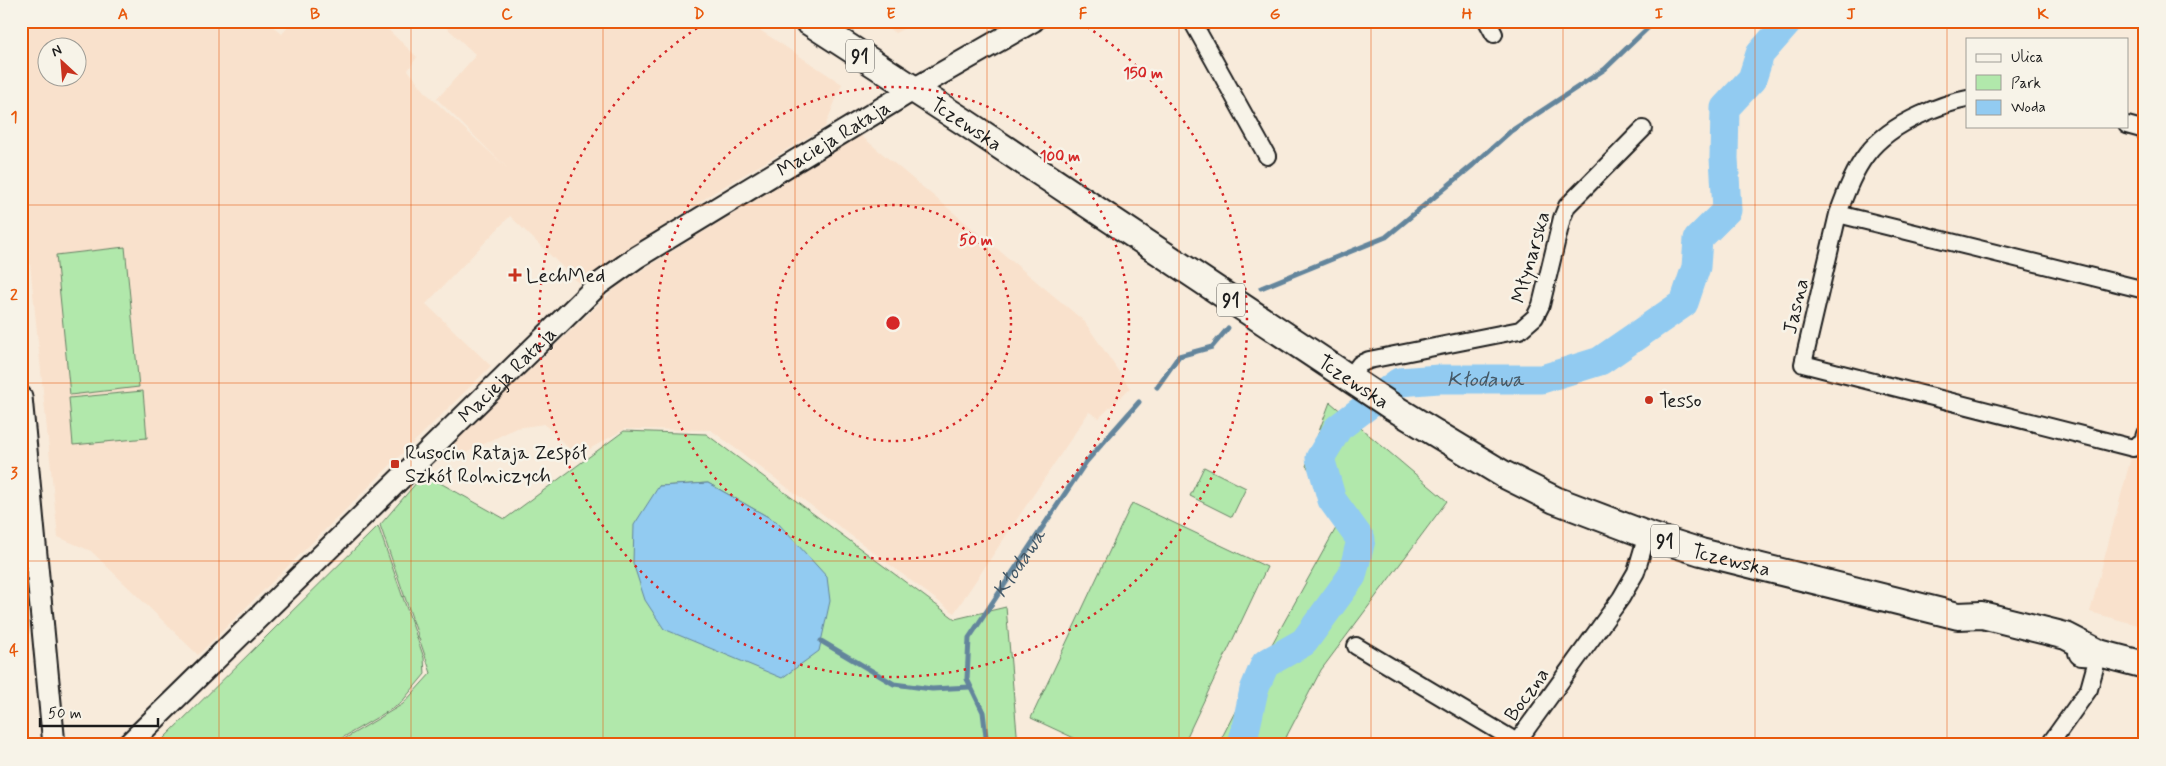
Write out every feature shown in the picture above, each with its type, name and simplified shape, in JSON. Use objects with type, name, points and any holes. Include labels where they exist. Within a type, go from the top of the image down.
[{"type":"main road","name":"Tczewska","points":[[808,21],[914,89],[1394,408],[1449,442],[1555,500],[1647,535],[1710,554],[1958,616],[1979,629],[2066,651],[2099,653],[2145,665]]},
{"type":"street","name":"Macieja Rataja","points":[[128,745],[599,284],[637,257],[914,89],[1033,21]]},
{"type":"street","points":[[1192,21],[1266,156]]},
{"type":"street","points":[[1966,99],[1929,110],[1882,136],[1863,158],[1854,173],[1838,214],[2145,290]]},
{"type":"street","points":[[2128,125],[2145,130]]},
{"type":"street","name":"Młynarska","points":[[1356,383],[1360,364],[1369,360],[1520,330],[1528,324],[1541,305],[1562,218],[1567,206],[1643,129]]},
{"type":"street","name":"Jasna","points":[[1838,214],[1803,364],[2133,448],[2143,441],[2145,434]]},
{"type":"street","points":[[21,396],[25,480],[54,745]]},
{"type":"street","name":"Boczna","points":[[1356,646],[1517,742],[1621,598],[1636,572],[1647,535]]},
{"type":"street","points":[[2049,745],[2089,689],[2099,653]]},
{"type":"shaded area","points":[[21,21],[267,21],[282,34],[293,21],[379,21],[417,57],[408,70],[427,94],[508,169],[437,99],[476,55],[444,25],[448,21],[746,21],[842,84],[825,127],[713,193],[579,283],[510,216],[426,304],[491,366],[198,655],[91,551],[58,537],[21,176]]},
{"type":"shaded area","points":[[878,21],[919,21],[895,33]]},
{"type":"shaded area","points":[[860,135],[1084,321],[1130,388],[1099,418],[1089,412],[954,613],[711,430],[625,429],[577,456],[544,424],[516,428],[454,459],[453,443],[621,283]]},
{"type":"shaded area","points":[[2132,454],[2145,458],[2145,627],[2090,612]]},
{"type":"shaded area","points":[[21,663],[28,745],[21,745]]},
{"type":"green space","points":[[125,247],[139,387],[70,395],[56,255]]},
{"type":"green space","points":[[143,391],[147,438],[73,445],[69,398]]},
{"type":"green space","points":[[1330,402],[1447,501],[1321,670],[1282,745],[1218,745],[1346,510],[1306,466]]},
{"type":"green space","points":[[624,431],[706,434],[955,619],[1006,607],[1018,745],[334,745],[403,704],[431,673],[380,525],[424,474],[505,519]],"holes":[[[708,483],[777,522],[659,486]]]},
{"type":"green space","points":[[1204,467],[1246,488],[1232,517],[1190,496]]},
{"type":"green space","points":[[1132,503],[1267,567],[1183,745],[1089,745],[1031,718]]},
{"type":"green space","points":[[378,526],[424,658],[425,674],[400,704],[330,745],[157,745]]},
{"type":"water","points":[[708,483],[777,522],[827,577],[830,601],[819,651],[782,678],[664,629],[645,600],[633,563],[634,525],[659,486]]},
{"type":"waterway","name":"Kłodawa","points":[[1261,288],[1386,237],[1511,131],[1605,69],[1655,21]]},
{"type":"waterway","name":"Kłodawa","points":[[1242,745],[1254,690],[1265,664],[1304,642],[1352,576],[1361,540],[1332,500],[1320,458],[1338,428],[1399,382],[1439,379],[1542,379],[1600,361],[1684,303],[1696,267],[1698,239],[1727,210],[1724,158],[1725,108],[1752,79],[1760,54],[1789,21]]},
{"type":"waterway","name":"Kłodawa","points":[[1157,387],[1179,356],[1212,347],[1228,328]]},
{"type":"waterway","name":"Kłodawa","points":[[987,745],[983,712],[967,679],[969,638],[1086,462],[1139,402]]},
{"type":"waterway","points":[[821,641],[894,684],[932,689],[970,687]]},
{"type":"place","name":"LechMed","points":[[515,275]]},
{"type":"place","name":"Tesso","points":[[1649,400]]},
{"type":"place","name":"Rusocin Rataja Zespół Szkół Rolniczych","points":[[395,464]]}]
